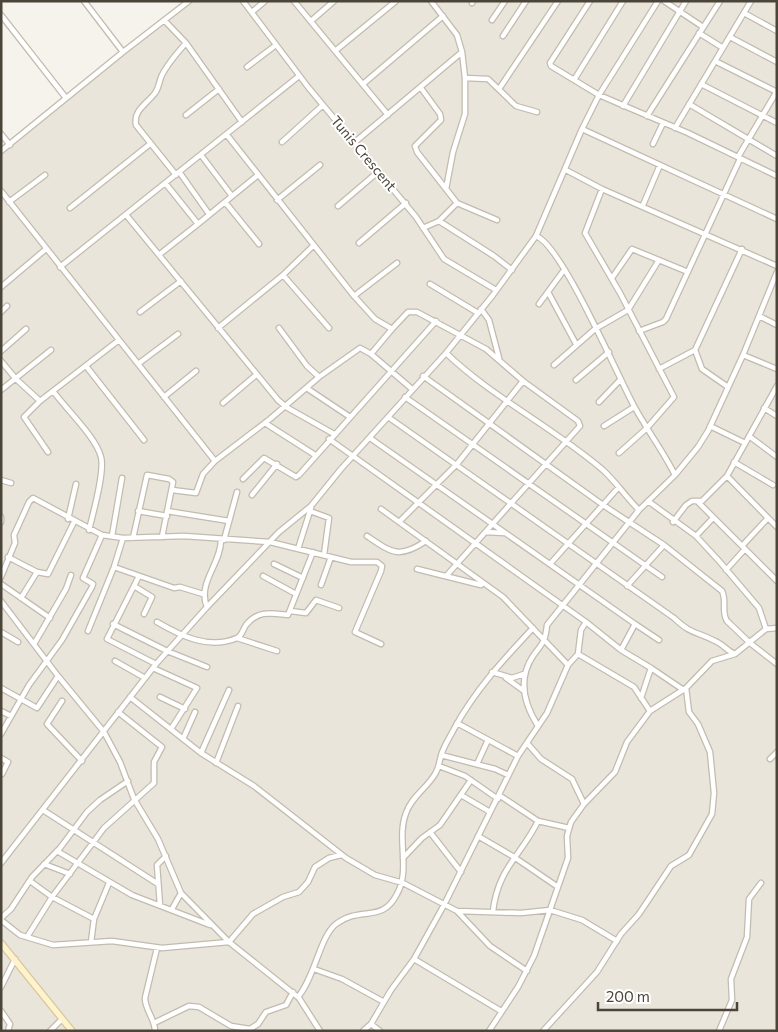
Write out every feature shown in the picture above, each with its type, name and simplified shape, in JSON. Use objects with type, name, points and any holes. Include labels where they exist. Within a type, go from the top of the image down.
[{"type":"street","points":[[84,1],[123,52]]},
{"type":"street","points":[[1,152],[123,52],[189,1]]},
{"type":"street","name":"Tunis Crescent","points":[[243,1],[323,105],[406,203],[444,259],[496,290]]},
{"type":"street","points":[[252,12],[264,1]]},
{"type":"street","points":[[294,1],[388,115]]},
{"type":"street","points":[[311,21],[334,1]]},
{"type":"street","points":[[335,51],[396,1]]},
{"type":"street","points":[[431,1],[457,35],[462,52],[465,114],[453,152],[446,190]]},
{"type":"street","points":[[492,20],[505,1]]},
{"type":"street","points":[[503,36],[526,1]]},
{"type":"street","points":[[498,89],[558,1]]},
{"type":"street","points":[[590,1],[550,63],[553,68],[599,95],[777,176]]},
{"type":"street","points":[[574,80],[623,1]]},
{"type":"street","points":[[1,863],[82,761],[118,712],[181,636],[270,542],[310,509],[353,456],[482,309],[536,236],[582,129],[599,95],[658,1]]},
{"type":"street","points":[[664,1],[703,27]]},
{"type":"street","points":[[623,106],[686,1]]},
{"type":"street","points":[[647,116],[720,1]]},
{"type":"street","points":[[675,128],[751,1]]},
{"type":"street","points":[[744,13],[777,31]]},
{"type":"street","points":[[1,15],[66,98]]},
{"type":"street","points":[[363,84],[443,16]]},
{"type":"street","points":[[165,20],[186,43],[242,122]]},
{"type":"street","points":[[699,34],[723,48]]},
{"type":"street","points":[[730,37],[777,62]]},
{"type":"street","points":[[186,43],[171,59],[161,76],[156,92],[137,112],[134,118],[136,125],[150,144],[178,174],[209,214]]},
{"type":"street","points":[[247,67],[276,45]]},
{"type":"street","points":[[355,142],[462,52]]},
{"type":"street","points":[[639,332],[663,322],[688,272],[748,139],[777,92],[715,61]]},
{"type":"street","points":[[60,267],[127,216],[300,76]]},
{"type":"street","points":[[464,78],[485,77],[516,106],[537,112]]},
{"type":"street","points":[[701,84],[777,124]]},
{"type":"street","points":[[421,88],[440,114],[441,120],[415,146],[457,204],[497,220]]},
{"type":"street","points":[[186,115],[219,90]]},
{"type":"street","points":[[689,104],[777,156]]},
{"type":"street","points":[[282,142],[323,105]]},
{"type":"street","points":[[654,144],[663,124]]},
{"type":"street","points":[[582,129],[777,219]]},
{"type":"street","points":[[1,134],[10,144]]},
{"type":"street","points":[[227,135],[354,296],[376,319],[392,329]]},
{"type":"street","points":[[70,208],[150,144]]},
{"type":"street","points":[[201,155],[232,196]]},
{"type":"street","points":[[277,200],[320,165]]},
{"type":"street","points":[[642,205],[660,165]]},
{"type":"street","points":[[566,170],[602,189],[706,233],[777,266]]},
{"type":"street","points":[[338,206],[379,171]]},
{"type":"street","points":[[9,202],[45,175]]},
{"type":"street","points":[[160,254],[258,175]]},
{"type":"street","points":[[166,184],[198,224]]},
{"type":"street","points":[[602,189],[585,233],[612,278],[639,332],[674,394],[674,399],[647,428],[618,453]]},
{"type":"street","points":[[1,191],[215,461]]},
{"type":"street","points":[[224,202],[259,244]]},
{"type":"street","points":[[359,243],[406,203]]},
{"type":"street","points":[[423,228],[438,221],[457,204]]},
{"type":"street","points":[[127,216],[160,254],[256,376],[286,407],[334,434]]},
{"type":"street","points":[[438,221],[512,269]]},
{"type":"street","points":[[536,236],[549,248],[575,288],[595,329],[609,352],[620,380],[634,407],[675,475]]},
{"type":"street","points":[[218,328],[283,275],[313,246]]},
{"type":"street","points":[[1,287],[46,249]]},
{"type":"street","points":[[612,278],[632,249],[688,272]]},
{"type":"street","points":[[659,369],[695,350],[742,250]]},
{"type":"street","points":[[554,365],[595,329],[628,310],[659,260]]},
{"type":"street","points":[[354,296],[397,264]]},
{"type":"street","points":[[538,304],[564,270]]},
{"type":"street","points":[[538,726],[529,711],[524,691],[524,674],[532,658],[546,641],[547,625],[641,507],[675,475],[698,448],[743,355],[776,274]]},
{"type":"street","points":[[283,275],[329,328]]},
{"type":"street","points":[[140,312],[181,281]]},
{"type":"street","points":[[430,284],[478,313]]},
{"type":"street","points":[[548,292],[576,344]]},
{"type":"street","points":[[1,312],[8,306]]},
{"type":"street","points":[[482,309],[489,320],[500,359]]},
{"type":"street","points":[[371,354],[408,312],[417,312],[459,334],[500,359],[523,382],[578,421],[580,426],[512,504],[456,562],[447,575]]},
{"type":"street","points":[[758,316],[777,325]]},
{"type":"street","points":[[243,479],[264,458],[296,477],[436,321]]},
{"type":"street","points":[[279,328],[302,359],[320,377]]},
{"type":"street","points":[[1,351],[26,329]]},
{"type":"street","points":[[138,364],[178,334]]},
{"type":"street","points":[[48,452],[24,417],[40,401],[119,340]]},
{"type":"street","points":[[172,490],[196,492],[203,474],[215,461],[286,407],[320,377],[360,348],[371,354],[412,390]]},
{"type":"street","points":[[1,395],[3,389],[51,350]]},
{"type":"street","points":[[695,350],[702,369],[728,388]]},
{"type":"street","points":[[446,352],[508,403],[566,442],[603,470],[618,488],[641,507]]},
{"type":"street","points":[[576,380],[609,352]]},
{"type":"street","points":[[743,355],[777,369]]},
{"type":"street","points":[[1,361],[16,379],[40,401]]},
{"type":"street","points":[[86,366],[144,440]]},
{"type":"street","points":[[164,397],[196,372]]},
{"type":"street","points":[[223,403],[256,376]]},
{"type":"street","points":[[423,376],[548,463],[603,505],[664,545],[722,591],[725,597],[724,617],[750,644],[777,664]]},
{"type":"street","points":[[599,402],[620,380]]},
{"type":"street","points":[[399,522],[474,444],[523,382]]},
{"type":"street","points":[[698,502],[727,476],[777,386]]},
{"type":"street","points":[[308,388],[350,417]]},
{"type":"street","points":[[53,391],[86,433],[101,457],[96,501],[89,530]]},
{"type":"street","points":[[405,397],[662,577]]},
{"type":"street","points":[[604,426],[634,407]]},
{"type":"street","points":[[764,408],[777,416]]},
{"type":"street","points":[[388,417],[674,618],[686,630],[717,641],[728,651],[735,654]]},
{"type":"street","points":[[265,423],[316,455]]},
{"type":"street","points":[[710,426],[744,443]]},
{"type":"street","points":[[749,436],[777,457]]},
{"type":"street","points":[[370,438],[437,483],[504,533],[659,640]]},
{"type":"street","points":[[330,439],[563,604],[622,650],[684,688],[688,712],[698,724],[710,752],[714,793],[712,814],[689,855],[671,866],[597,972],[543,1031]]},
{"type":"street","points":[[734,462],[773,485]]},
{"type":"street","points":[[252,495],[277,464]]},
{"type":"street","points":[[133,538],[147,475],[172,480],[172,490],[162,537]]},
{"type":"street","points":[[727,476],[777,527]]},
{"type":"street","points":[[112,536],[122,478]]},
{"type":"street","points":[[1,480],[11,483]]},
{"type":"street","points":[[68,519],[76,484]]},
{"type":"street","points":[[550,564],[618,488]]},
{"type":"street","points":[[207,607],[203,594],[218,557],[236,492]]},
{"type":"street","points":[[1,577],[15,542],[14,535],[33,498],[68,519],[102,535],[123,538],[184,536],[270,542],[351,562],[377,562],[382,566],[355,632],[381,644]]},
{"type":"street","points":[[648,501],[673,522],[696,536],[759,608],[763,615],[766,629]]},
{"type":"street","points":[[673,522],[686,505],[692,501],[698,502],[777,581]]},
{"type":"street","points":[[298,548],[310,509]]},
{"type":"street","points":[[310,509],[329,518],[324,555]]},
{"type":"street","points":[[381,509],[456,562],[485,586],[503,597],[568,665]]},
{"type":"street","points":[[138,511],[229,521]]},
{"type":"street","points":[[1,517],[1,522]]},
{"type":"street","points":[[696,536],[713,518]]},
{"type":"street","points":[[726,570],[768,518]]},
{"type":"street","points":[[8,558],[37,572],[48,574],[74,522]]},
{"type":"street","points":[[486,532],[504,533]]},
{"type":"street","points":[[1,734],[21,698],[62,640],[93,584],[83,578],[102,535]]},
{"type":"street","points":[[367,536],[393,552],[402,554],[410,552],[426,540]]},
{"type":"street","points":[[88,631],[114,567],[123,538]]},
{"type":"street","points":[[627,586],[664,545]]},
{"type":"street","points":[[237,638],[256,616],[271,612],[288,615],[314,552]]},
{"type":"street","points":[[321,585],[331,557]]},
{"type":"street","points":[[274,564],[303,578]]},
{"type":"street","points":[[114,567],[174,588],[180,587],[203,594]]},
{"type":"street","points":[[417,569],[485,586]]},
{"type":"street","points":[[21,598],[37,572]]},
{"type":"street","points":[[34,644],[66,589],[71,575]]},
{"type":"street","points":[[139,576],[107,638],[197,688],[171,729]]},
{"type":"street","points":[[263,576],[296,594]]},
{"type":"street","points":[[1,584],[50,618]]},
{"type":"street","points":[[134,586],[152,597],[144,614]]},
{"type":"street","points":[[290,611],[306,613],[316,600],[339,608]]},
{"type":"street","points":[[1,601],[58,676],[104,732],[128,781],[134,799],[166,856],[181,893],[228,942],[293,992],[320,1031]]},
{"type":"street","points":[[157,622],[181,636],[216,643],[237,638],[277,651]]},
{"type":"street","points":[[363,1031],[371,1024],[414,959],[444,904],[518,756],[552,703],[568,665],[578,654],[581,630],[586,622]]},
{"type":"street","points":[[113,624],[168,652],[207,667]]},
{"type":"street","points":[[622,650],[635,624]]},
{"type":"street","points":[[298,997],[309,983],[324,943],[335,925],[351,916],[388,909],[403,883],[404,858],[402,844],[405,815],[410,802],[435,774],[441,755],[457,723],[492,672],[533,628]]},
{"type":"street","points":[[489,1031],[527,971],[534,956],[568,858],[569,828],[584,804],[615,772],[627,742],[650,711],[684,688],[706,665],[735,654],[750,644],[766,629],[776,629]]},
{"type":"street","points":[[1,632],[18,642]]},
{"type":"street","points":[[578,654],[634,687],[650,711]]},
{"type":"street","points":[[115,661],[145,678]]},
{"type":"street","points":[[641,698],[651,668]]},
{"type":"street","points":[[492,672],[504,677],[524,691]]},
{"type":"street","points":[[504,677],[518,677],[524,674]]},
{"type":"street","points":[[1,688],[36,708],[58,676]]},
{"type":"street","points":[[201,753],[229,690]]},
{"type":"street","points":[[130,697],[201,753],[254,786],[342,855],[375,875],[403,883],[457,911],[490,946],[527,971]]},
{"type":"street","points":[[160,697],[185,709]]},
{"type":"street","points":[[62,701],[47,724],[82,761]]},
{"type":"street","points":[[216,763],[238,706]]},
{"type":"street","points":[[1,711],[11,716]]},
{"type":"street","points":[[27,937],[52,897],[79,864],[104,828],[154,783],[154,762],[162,749],[118,712]]},
{"type":"street","points":[[182,739],[195,712]]},
{"type":"street","points":[[457,723],[518,756]]},
{"type":"street","points":[[477,764],[488,740]]},
{"type":"street","points":[[528,743],[541,758],[572,779],[584,804]]},
{"type":"street","points":[[770,760],[777,752]]},
{"type":"street","points":[[441,755],[477,764],[508,775]]},
{"type":"street","points":[[1,758],[8,762],[2,774]]},
{"type":"street","points":[[439,766],[471,780],[538,820],[569,828]]},
{"type":"street","points":[[404,858],[430,832],[440,825],[471,780]]},
{"type":"street","points":[[128,781],[100,800],[30,881],[12,909],[1,919],[8,927],[27,937],[53,945],[91,942],[130,943],[157,948],[228,942],[253,914],[283,897],[299,892],[308,882],[315,867],[329,858],[342,855]]},
{"type":"street","points":[[460,795],[490,812]]},
{"type":"street","points":[[43,810],[158,884]]},
{"type":"street","points":[[492,912],[498,884],[538,820]]},
{"type":"street","points":[[430,832],[461,872]]},
{"type":"street","points":[[478,836],[514,857],[558,888]]},
{"type":"street","points":[[57,851],[110,883],[211,925]]},
{"type":"street","points":[[160,905],[157,865],[166,856]]},
{"type":"street","points":[[44,864],[70,874]]},
{"type":"street","points":[[30,881],[52,897],[94,918]]},
{"type":"street","points":[[91,942],[94,918],[110,883]]},
{"type":"street","points":[[719,1031],[732,1000],[731,979],[747,937],[749,898],[761,883]]},
{"type":"street","points":[[172,909],[181,893]]},
{"type":"street","points":[[457,911],[521,913],[550,910],[582,920],[617,941]]},
{"type":"street","points":[[1,943],[72,1031]]},
{"type":"street","points":[[155,1031],[154,1023],[145,1006],[145,998],[157,948]]},
{"type":"street","points":[[414,959],[501,1012]]},
{"type":"street","points":[[1,987],[15,960]]},
{"type":"street","points":[[314,969],[342,980],[384,1002]]},
{"type":"street","points":[[154,1023],[179,1009],[189,1006],[199,1007],[231,1026],[250,1029],[258,1024],[266,1012],[286,1005],[293,992]]},
{"type":"street","points":[[1,1011],[10,1024],[8,1031]]},
{"type":"street","points":[[50,1031],[62,1019]]},
{"type":"street","points":[[371,1024],[380,1031]]},
{"type":"shaded area","points":[[183,1],[777,1],[777,1031],[1,1031],[1,148]]}]
